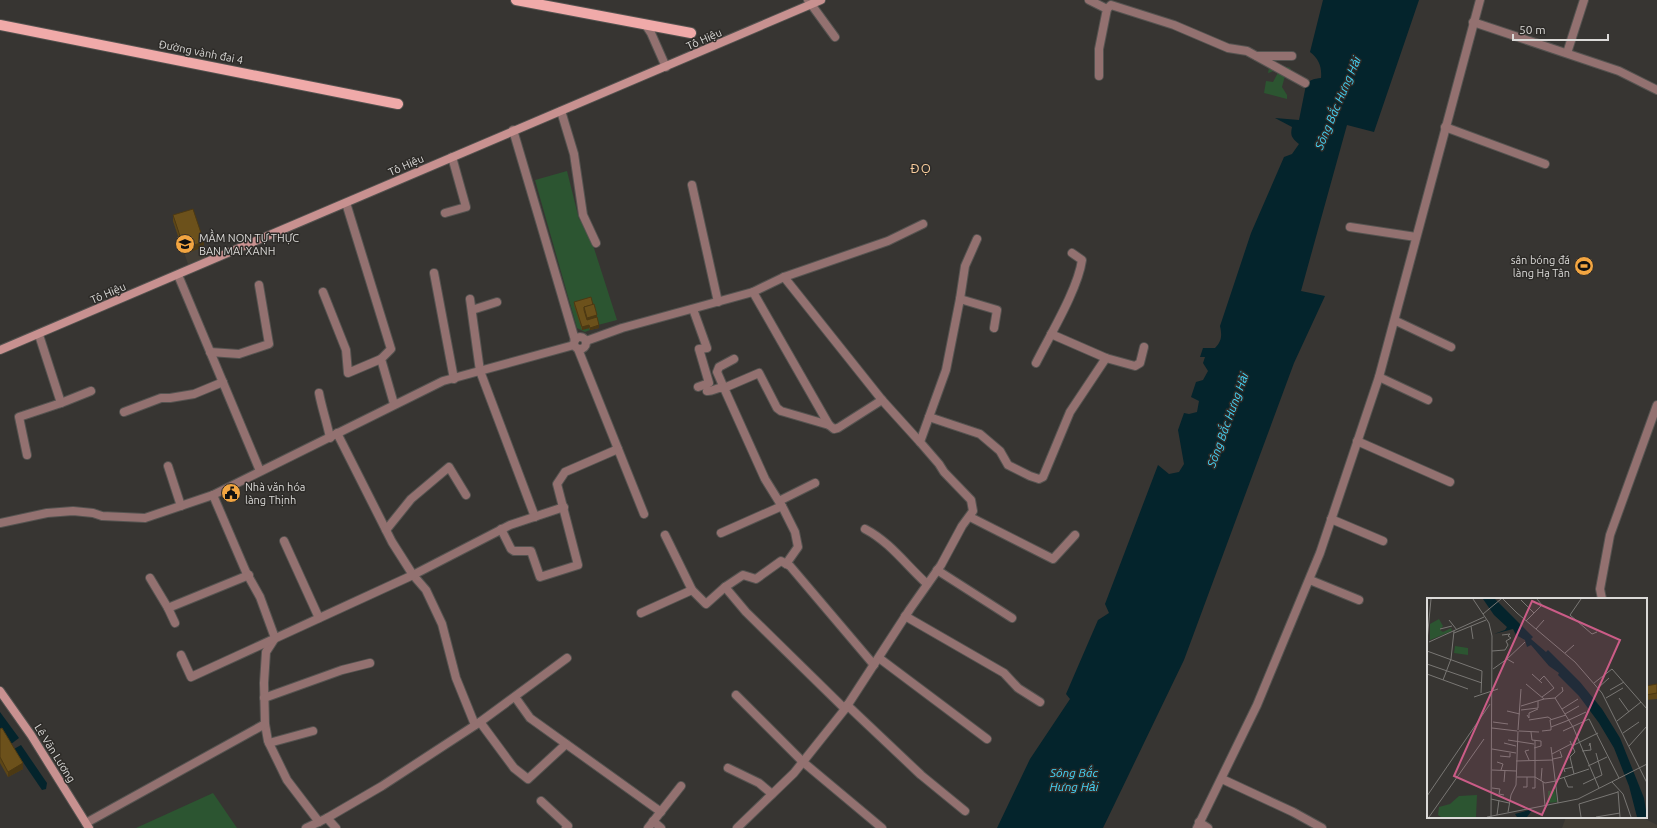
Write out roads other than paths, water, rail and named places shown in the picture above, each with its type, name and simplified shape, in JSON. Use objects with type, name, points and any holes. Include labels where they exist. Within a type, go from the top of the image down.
[{"type":"main road","points":[[516,0],[691,33]]},
{"type":"main road","name":"Tô Hiệu","points":[[0,350],[39,335],[513,130],[666,67],[810,2],[820,0]]},
{"type":"main road","name":"Đường vành đai 4","points":[[0,25],[398,104]]},
{"type":"main road","name":"Lê Văn Lương","points":[[0,691],[31,735],[87,825]]},
{"type":"street","points":[[1089,0],[1107,9]]},
{"type":"street","points":[[1208,828],[1198,825],[1222,779],[1257,705],[1310,580],[1380,377],[1396,321],[1445,127],[1480,0]]},
{"type":"street","points":[[1567,53],[1584,0]]},
{"type":"street","points":[[810,2],[834,37]]},
{"type":"street","points":[[1099,76],[1099,49],[1107,9],[1111,6],[1159,20],[1228,48],[1247,51],[1305,83]]},
{"type":"street","points":[[1473,22],[1619,71],[1657,90]]},
{"type":"street","points":[[645,24],[651,33],[666,67]]},
{"type":"street","points":[[1256,56],[1292,56]]},
{"type":"street","points":[[561,111],[574,154],[583,215],[596,243]]},
{"type":"street","points":[[1445,127],[1545,164]]},
{"type":"street","points":[[513,130],[576,345],[644,514]]},
{"type":"street","points":[[445,213],[466,207],[452,157]]},
{"type":"street","points":[[692,185],[718,302]]},
{"type":"street","points":[[323,292],[346,350],[348,373],[381,359],[391,349],[346,203]]},
{"type":"street","points":[[0,523],[47,513],[73,511],[93,513],[102,516],[145,518],[213,495],[443,381],[576,345],[586,347],[586,341],[622,328],[753,292],[772,284],[784,276],[888,241],[923,224]]},
{"type":"street","points":[[1350,228],[1416,237]]},
{"type":"street","points":[[920,442],[946,370],[960,299],[964,266],[977,238]]},
{"type":"street","points":[[1036,363],[1076,284],[1082,260],[1072,253]]},
{"type":"street","points":[[434,273],[454,379]]},
{"type":"street","points":[[178,275],[260,471]]},
{"type":"street","points":[[737,828],[803,762],[846,707],[905,616],[937,570],[962,526],[973,511],[971,500],[944,472],[939,464],[882,400],[784,276]]},
{"type":"street","points":[[772,284],[793,288]]},
{"type":"street","points":[[210,352],[239,354],[269,344],[259,285]]},
{"type":"street","points":[[753,292],[829,425],[834,429],[838,428],[882,400]]},
{"type":"street","points":[[470,299],[480,370],[535,517]]},
{"type":"street","points":[[960,299],[997,310],[994,328]]},
{"type":"street","points":[[472,310],[497,302]]},
{"type":"street","points":[[693,309],[707,348],[699,349],[709,383],[698,387]]},
{"type":"street","points":[[1396,321],[1451,347]]},
{"type":"street","points":[[1051,334],[1106,358],[1135,366],[1140,363],[1144,347]]},
{"type":"street","points":[[39,335],[60,403]]},
{"type":"street","points":[[929,417],[980,434],[1000,450],[1008,465],[1039,479],[1043,477],[1070,412],[1106,358]]},
{"type":"street","points":[[381,359],[394,404]]},
{"type":"street","points":[[734,359],[718,367],[718,372],[765,479],[795,532],[798,547],[786,564]]},
{"type":"street","points":[[707,391],[720,387],[724,388],[759,373],[777,408],[781,412],[829,425]]},
{"type":"street","points":[[1380,377],[1428,400]]},
{"type":"street","points":[[124,412],[160,398],[194,394],[223,382]]},
{"type":"street","points":[[27,455],[19,418],[91,391]]},
{"type":"street","points":[[319,393],[322,412],[327,418],[330,438]]},
{"type":"street","points":[[1602,598],[1600,589],[1610,535],[1657,405]]},
{"type":"street","points":[[337,433],[386,530],[413,575],[426,590],[442,624],[456,678],[478,724],[514,768],[528,779],[566,744]]},
{"type":"street","points":[[1357,441],[1450,482]]},
{"type":"street","points":[[501,529],[514,551],[531,551],[540,577],[578,565],[557,484],[565,472],[618,449]]},
{"type":"street","points":[[168,466],[181,506]]},
{"type":"street","points":[[386,530],[411,499],[449,467],[466,495]]},
{"type":"street","points":[[721,533],[780,504],[815,483]]},
{"type":"street","points":[[213,495],[260,597],[275,638]]},
{"type":"street","points":[[181,654],[191,676],[413,575],[501,529],[564,507]]},
{"type":"street","points":[[970,517],[1053,559],[1075,535]]},
{"type":"street","points":[[1331,519],[1383,541]]},
{"type":"street","points":[[865,529],[877,536],[889,546],[927,584]]},
{"type":"street","points":[[665,535],[692,590],[706,604],[725,587],[743,574],[756,579],[781,561],[790,566],[876,662],[988,739]]},
{"type":"street","points":[[284,541],[319,618]]},
{"type":"street","points":[[937,570],[1012,618]]},
{"type":"street","points":[[168,608],[249,575]]},
{"type":"street","points":[[150,578],[175,623]]},
{"type":"street","points":[[1310,580],[1359,600]]},
{"type":"street","points":[[725,587],[746,612],[846,707],[921,775],[965,811]]},
{"type":"street","points":[[641,614],[692,590]]},
{"type":"street","points":[[905,616],[1004,673],[1018,688],[1040,702]]},
{"type":"street","points":[[275,638],[266,652],[264,724],[269,744],[287,780],[319,822]]},
{"type":"street","points":[[306,828],[327,818],[382,786],[478,724],[567,658]]},
{"type":"street","points":[[264,698],[342,670],[370,663]]},
{"type":"street","points":[[736,695],[803,762],[882,828]]},
{"type":"street","points":[[515,698],[530,718],[661,812]]},
{"type":"street","points":[[87,825],[264,724]]},
{"type":"street","points":[[269,744],[313,731]]},
{"type":"street","points":[[728,768],[759,783],[772,794]]},
{"type":"street","points":[[1222,779],[1293,812],[1322,828]]},
{"type":"street","points":[[648,828],[681,786]]},
{"type":"street","points":[[541,801],[568,826],[566,828]]},
{"type":"street","points":[[327,818],[336,828]]},
{"type":"street","points":[[654,821],[661,828]]},
{"type":"water","name":"Sông Bắc Hưng Hải","points":[[1323,0],[1419,0],[1374,132],[1347,125],[1301,291],[1325,296],[1294,363],[1184,660],[1103,828],[997,828],[1030,759],[1070,699],[1066,694],[1098,620],[1109,613],[1105,604],[1158,465],[1169,474],[1179,472],[1184,464],[1178,430],[1184,413],[1189,414],[1197,412],[1199,401],[1191,397],[1196,382],[1203,380],[1208,371],[1203,363],[1205,357],[1200,357],[1203,348],[1215,348],[1219,343],[1221,335],[1220,326],[1251,233],[1284,157],[1292,154],[1299,144],[1292,137],[1292,127],[1275,118],[1299,120],[1306,85],[1311,80],[1321,78],[1319,64],[1316,57],[1310,52]]},
{"type":"water","points":[[0,712],[19,738],[11,744],[0,729]]},
{"type":"water","points":[[21,745],[47,783],[46,789],[42,790],[14,749]]},
{"type":"place","name":"MẦM NON TỰ THỰC BAN MAI XANH","points":[[185,244]]},
{"type":"place","name":"sân bóng đá làng Hạ Tân","points":[[1584,266]]},
{"type":"place","name":"Nhà văn hóa làng Thịnh","points":[[231,493]]},
{"type":"district","name":"ĐỌ","points":[[921,168]]}]
